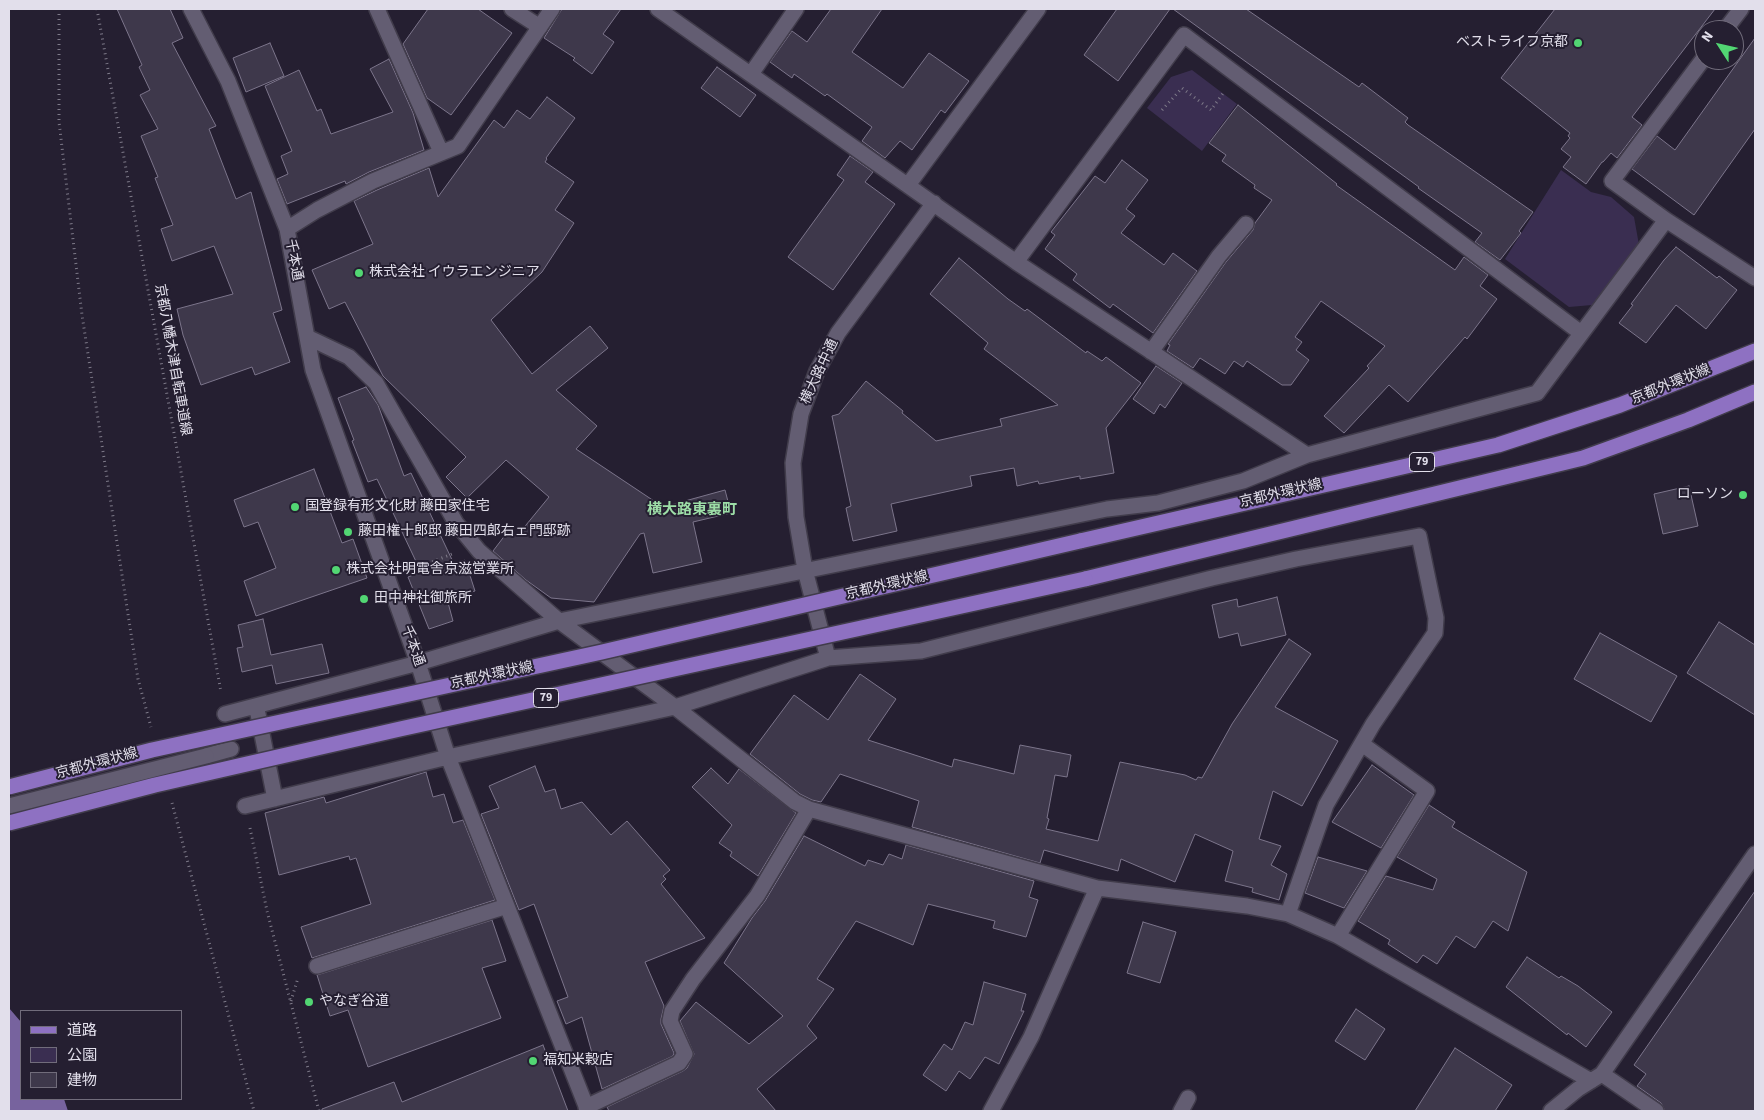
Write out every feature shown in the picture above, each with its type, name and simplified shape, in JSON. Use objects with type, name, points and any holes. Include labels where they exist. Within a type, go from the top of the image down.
[{"type":"main road","name":"京都外環状線","points":[[9,787],[152,750],[602,652],[1498,444],[1620,405],[1755,351]]},
{"type":"main road","name":"79","points":[[9,823],[155,785],[391,731],[1085,579],[1584,458],[1688,420],[1755,392]]},
{"type":"street","name":"千本通","points":[[191,9],[228,81],[287,229],[313,370],[418,663],[448,757],[587,1109]]},
{"type":"street","points":[[377,9],[442,152]]},
{"type":"street","points":[[512,9],[540,27]]},
{"type":"street","points":[[287,229],[373,181],[458,146],[552,9]]},
{"type":"street","points":[[750,74],[796,9]]},
{"type":"street","points":[[908,185],[1038,9]]},
{"type":"street","points":[[1733,20],[1741,9]]},
{"type":"street","points":[[665,11],[750,74],[1016,262],[1307,455]]},
{"type":"street","points":[[1016,262],[1184,35],[1581,333]]},
{"type":"street","points":[[1695,70],[1612,181],[1666,220],[1755,278]]},
{"type":"street","name":"横大路中通","points":[[828,658],[805,570],[796,517],[792,463],[801,414],[817,371],[838,333],[934,203]]},
{"type":"street","points":[[225,714],[418,663],[559,621],[1107,509],[1158,503],[1243,481],[1307,455],[1537,393],[1666,220]]},
{"type":"street","points":[[1151,352],[1219,256],[1246,224]]},
{"type":"street","points":[[307,337],[349,357],[376,383],[456,523],[474,545],[559,621],[675,708],[795,802],[809,809],[1097,888],[1247,906],[1288,914],[1338,936],[1656,1111]]},
{"type":"street","points":[[245,806],[448,757],[675,708],[828,658],[921,651],[1212,578],[1296,559],[1419,536],[1436,618],[1434,633],[1362,744],[1326,806],[1288,914]]},
{"type":"street","points":[[256,707],[275,799]]},
{"type":"street","points":[[1338,936],[1427,791],[1362,744]]},
{"type":"street","points":[[9,806],[231,749]]},
{"type":"street","points":[[587,1109],[679,1063],[685,1054],[670,1021],[672,1011],[693,979],[757,896],[809,809]]},
{"type":"street","points":[[1551,1111],[1597,1077],[1755,854]]},
{"type":"street","points":[[991,1111],[1031,1037],[1097,888]]},
{"type":"street","points":[[317,966],[507,906]]},
{"type":"path","points":[[59,9],[59,122],[82,315],[138,678],[154,736]]},
{"type":"path","name":"京都八幡木津自転車道線","points":[[97,9],[225,714]]},
{"type":"path","points":[[1162,110],[1182,88],[1211,110],[1237,75]]},
{"type":"path","points":[[388,580],[474,545]]},
{"type":"path","points":[[169,794],[254,1111]]},
{"type":"path","points":[[267,911],[319,1111]]},
{"type":"green space","points":[[1192,70],[1237,104],[1202,151],[1147,108],[1171,77]]},
{"type":"green space","points":[[1561,170],[1591,192],[1611,197],[1634,217],[1639,245],[1592,305],[1569,307],[1505,259]]},
{"type":"shaded area","points":[[9,1008],[20,1021],[20,1100],[64,1100],[68,1111],[9,1111]]},
{"type":"building","points":[[117,9],[170,9],[183,38],[172,43],[216,126],[209,129],[236,199],[251,192],[282,310],[273,313],[290,362],[255,375],[252,367],[201,385],[183,335],[177,309],[233,294],[214,246],[172,261],[161,229],[173,225],[155,178],[158,177],[141,136],[158,129],[140,95],[150,90],[139,67],[142,65]]},
{"type":"building","points":[[428,9],[478,9],[512,33],[451,115],[427,98],[403,44]]},
{"type":"building","points":[[562,9],[621,9],[603,34],[614,42],[592,74],[573,60],[575,58],[544,38]]},
{"type":"building","points":[[831,9],[882,9],[852,52],[903,88],[929,53],[969,81],[945,113],[941,110],[912,150],[900,141],[885,158],[862,141],[872,127],[827,94],[825,96],[794,74],[792,78],[770,62],[792,31],[807,42]]},
{"type":"building","points":[[1117,9],[1170,9],[1118,81],[1084,55]]},
{"type":"building","points":[[1173,9],[1246,9],[1359,87],[1362,83],[1408,118],[1405,122],[1408,125],[1533,212],[1519,231],[1521,233],[1500,260],[1475,242],[1482,233]]},
{"type":"building","points":[[1555,9],[1715,9],[1707,20],[1694,20],[1694,36],[1632,117],[1642,125],[1617,158],[1611,153],[1586,184],[1563,167],[1571,157],[1561,149],[1570,138],[1568,136],[1570,133],[1501,78]]},
{"type":"building","points":[[1755,38],[1755,129],[1694,215],[1632,169],[1657,136],[1675,150],[1732,70],[1744,70],[1744,53]]},
{"type":"building","points":[[270,43],[284,76],[246,92],[233,58]]},
{"type":"building","points":[[389,59],[413,113],[424,150],[369,172],[346,184],[345,181],[287,204],[277,179],[288,174],[281,156],[292,151],[265,86],[299,70],[317,111],[321,109],[331,134],[393,112],[370,69]]},
{"type":"building","points":[[717,67],[756,95],[740,117],[701,88]]},
{"type":"building","points":[[547,97],[575,118],[545,162],[574,182],[555,210],[574,223],[542,272],[491,320],[532,374],[590,326],[608,348],[556,390],[597,426],[576,449],[663,507],[725,490],[731,513],[693,522],[702,562],[653,573],[644,533],[640,534],[594,602],[551,598],[526,580],[493,551],[509,530],[517,536],[549,497],[506,460],[467,498],[446,477],[466,457],[383,376],[345,302],[329,309],[312,270],[373,244],[354,201],[429,168],[438,197],[494,120],[504,128],[517,110],[530,119]]},
{"type":"building","points":[[1238,105],[1336,185],[1455,270],[1464,257],[1488,275],[1480,286],[1497,299],[1467,339],[1465,337],[1408,402],[1389,385],[1344,433],[1324,416],[1369,368],[1367,366],[1385,346],[1321,301],[1295,337],[1302,342],[1296,350],[1309,360],[1291,385],[1282,385],[1247,361],[1243,367],[1234,361],[1225,374],[1200,358],[1193,368],[1167,351],[1170,345],[1168,344],[1226,262],[1253,230],[1255,223],[1272,200],[1254,188],[1255,185],[1222,161],[1226,155],[1209,143]]},
{"type":"building","points":[[850,156],[873,172],[865,182],[895,204],[833,290],[788,257],[844,180],[837,175]]},
{"type":"building","points":[[1122,160],[1148,180],[1126,209],[1135,216],[1121,233],[1164,265],[1173,253],[1197,271],[1153,333],[1113,304],[1110,308],[1073,280],[1077,274],[1045,249],[1055,235],[1051,232],[1095,176],[1105,183]]},
{"type":"building","points":[[1676,247],[1717,278],[1719,276],[1737,290],[1706,329],[1676,305],[1646,343],[1619,323],[1664,260]]},
{"type":"building","points":[[959,258],[1008,299],[1025,311],[1027,309],[1086,353],[1087,351],[1102,361],[1106,357],[1141,383],[1106,428],[1114,473],[1080,479],[1080,476],[1039,484],[1038,481],[1017,486],[1014,468],[970,476],[972,486],[891,504],[897,531],[853,541],[846,508],[851,506],[832,416],[839,414],[866,381],[936,441],[1002,426],[1000,419],[1058,405],[984,349],[988,343],[930,294]]},
{"type":"building","points":[[1156,366],[1182,383],[1165,408],[1160,404],[1154,414],[1133,399]]},
{"type":"building","points":[[366,387],[378,405],[404,476],[411,473],[454,564],[465,560],[475,591],[447,599],[453,621],[429,629],[408,577],[421,572],[377,479],[368,482],[338,398]]},
{"type":"building","points":[[314,469],[342,543],[353,539],[367,578],[256,616],[244,581],[276,568],[258,522],[244,527],[234,500]]},
{"type":"building","points":[[1689,486],[1698,526],[1663,534],[1654,494]]},
{"type":"building","points":[[1277,597],[1286,635],[1241,646],[1238,633],[1219,638],[1212,605],[1237,599],[1238,607]]},
{"type":"building","points":[[263,619],[271,655],[322,644],[329,673],[276,684],[272,665],[242,672],[237,648],[243,647],[238,625]]},
{"type":"building","points":[[1719,622],[1755,645],[1755,715],[1687,673]]},
{"type":"building","points":[[1600,633],[1677,676],[1651,722],[1574,679]]},
{"type":"building","points":[[1289,639],[1311,654],[1275,707],[1338,741],[1302,806],[1273,791],[1259,839],[1281,846],[1271,865],[1287,874],[1279,900],[1252,892],[1253,888],[1225,881],[1233,851],[1195,834],[1175,882],[1121,859],[1118,871],[1044,850],[1040,863],[912,827],[919,801],[840,774],[821,802],[812,800],[800,794],[750,754],[794,695],[828,720],[860,674],[896,699],[868,740],[952,767],[954,759],[1014,774],[1020,745],[1071,755],[1067,777],[1055,775],[1046,829],[1098,841],[1120,762],[1185,775],[1196,780],[1198,777],[1202,778],[1232,724]]},
{"type":"building","points":[[1372,765],[1414,795],[1381,848],[1332,822]]},
{"type":"building","points":[[535,766],[545,792],[555,789],[561,809],[582,802],[611,835],[627,821],[670,870],[663,876],[666,879],[661,884],[705,938],[645,962],[664,1006],[661,1024],[674,1053],[673,1056],[602,1089],[582,1017],[566,1024],[557,1001],[568,997],[534,904],[519,910],[481,814],[499,808],[489,786]]},
{"type":"building","points":[[711,768],[728,784],[739,769],[796,813],[758,876],[730,856],[732,852],[719,843],[732,825],[692,787]]},
{"type":"building","points":[[426,772],[433,797],[444,794],[453,823],[463,820],[495,900],[312,958],[301,927],[371,904],[356,858],[350,860],[349,856],[279,875],[265,813],[324,797],[326,803]]},
{"type":"building","points":[[1429,805],[1455,822],[1452,827],[1527,872],[1508,931],[1493,921],[1475,948],[1456,936],[1437,964],[1423,955],[1417,963],[1388,944],[1390,940],[1358,921],[1386,876],[1433,890],[1437,879],[1397,857]]},
{"type":"building","points":[[804,836],[865,866],[868,860],[883,865],[889,854],[902,859],[906,845],[1034,881],[1029,897],[1038,900],[1026,937],[993,928],[995,921],[928,904],[913,945],[856,921],[817,979],[834,989],[807,1026],[817,1038],[757,1089],[776,1111],[609,1111],[607,1107],[687,1068],[694,1054],[680,1021],[696,1002],[749,1044],[783,1016],[724,963],[765,901]]},
{"type":"building","points":[[1318,857],[1367,871],[1344,908],[1305,893]]},
{"type":"building","points":[[1755,891],[1755,1111],[1665,1111],[1661,1103],[1637,1086],[1646,1074],[1634,1065]]},
{"type":"building","points":[[492,920],[506,961],[482,968],[501,1018],[368,1067],[348,1010],[330,1016],[317,975]]},
{"type":"building","points":[[1143,922],[1176,932],[1160,983],[1127,973]]},
{"type":"building","points":[[1527,957],[1559,978],[1561,976],[1578,986],[1612,1012],[1586,1047],[1568,1033],[1567,1035],[1506,987]]},
{"type":"building","points":[[984,982],[1026,994],[1021,1011],[1024,1011],[999,1064],[985,1057],[970,1079],[959,1071],[946,1091],[923,1075],[944,1044],[952,1050],[965,1022],[973,1025]]},
{"type":"building","points":[[1356,1009],[1385,1029],[1365,1060],[1335,1041]]},
{"type":"building","points":[[543,1045],[568,1111],[322,1111],[322,1109],[394,1082],[402,1102]]},
{"type":"building","points":[[1455,1048],[1512,1085],[1495,1111],[1415,1111]]},
{"type":"place","name":"ベストライフ京都","points":[[1578,43]]},
{"type":"place","name":"株式会社 イウラエンジニア","points":[[359,273]]},
{"type":"place","name":"ローソン","points":[[1743,495]]},
{"type":"place","name":"国登録有形文化財 藤田家住宅","points":[[295,507]]},
{"type":"place","name":"藤田権十郎邸 藤田四郎右ェ門邸跡","points":[[348,532]]},
{"type":"place","name":"株式会社明電舎京滋営業所","points":[[336,570]]},
{"type":"place","name":"田中神社御旅所","points":[[364,599]]},
{"type":"place","name":"やなぎ谷道","points":[[309,1002]]},
{"type":"place","name":"福知米穀店","points":[[533,1061]]},
{"type":"district","name":"横大路東裏町","points":[[692,511]]}]
